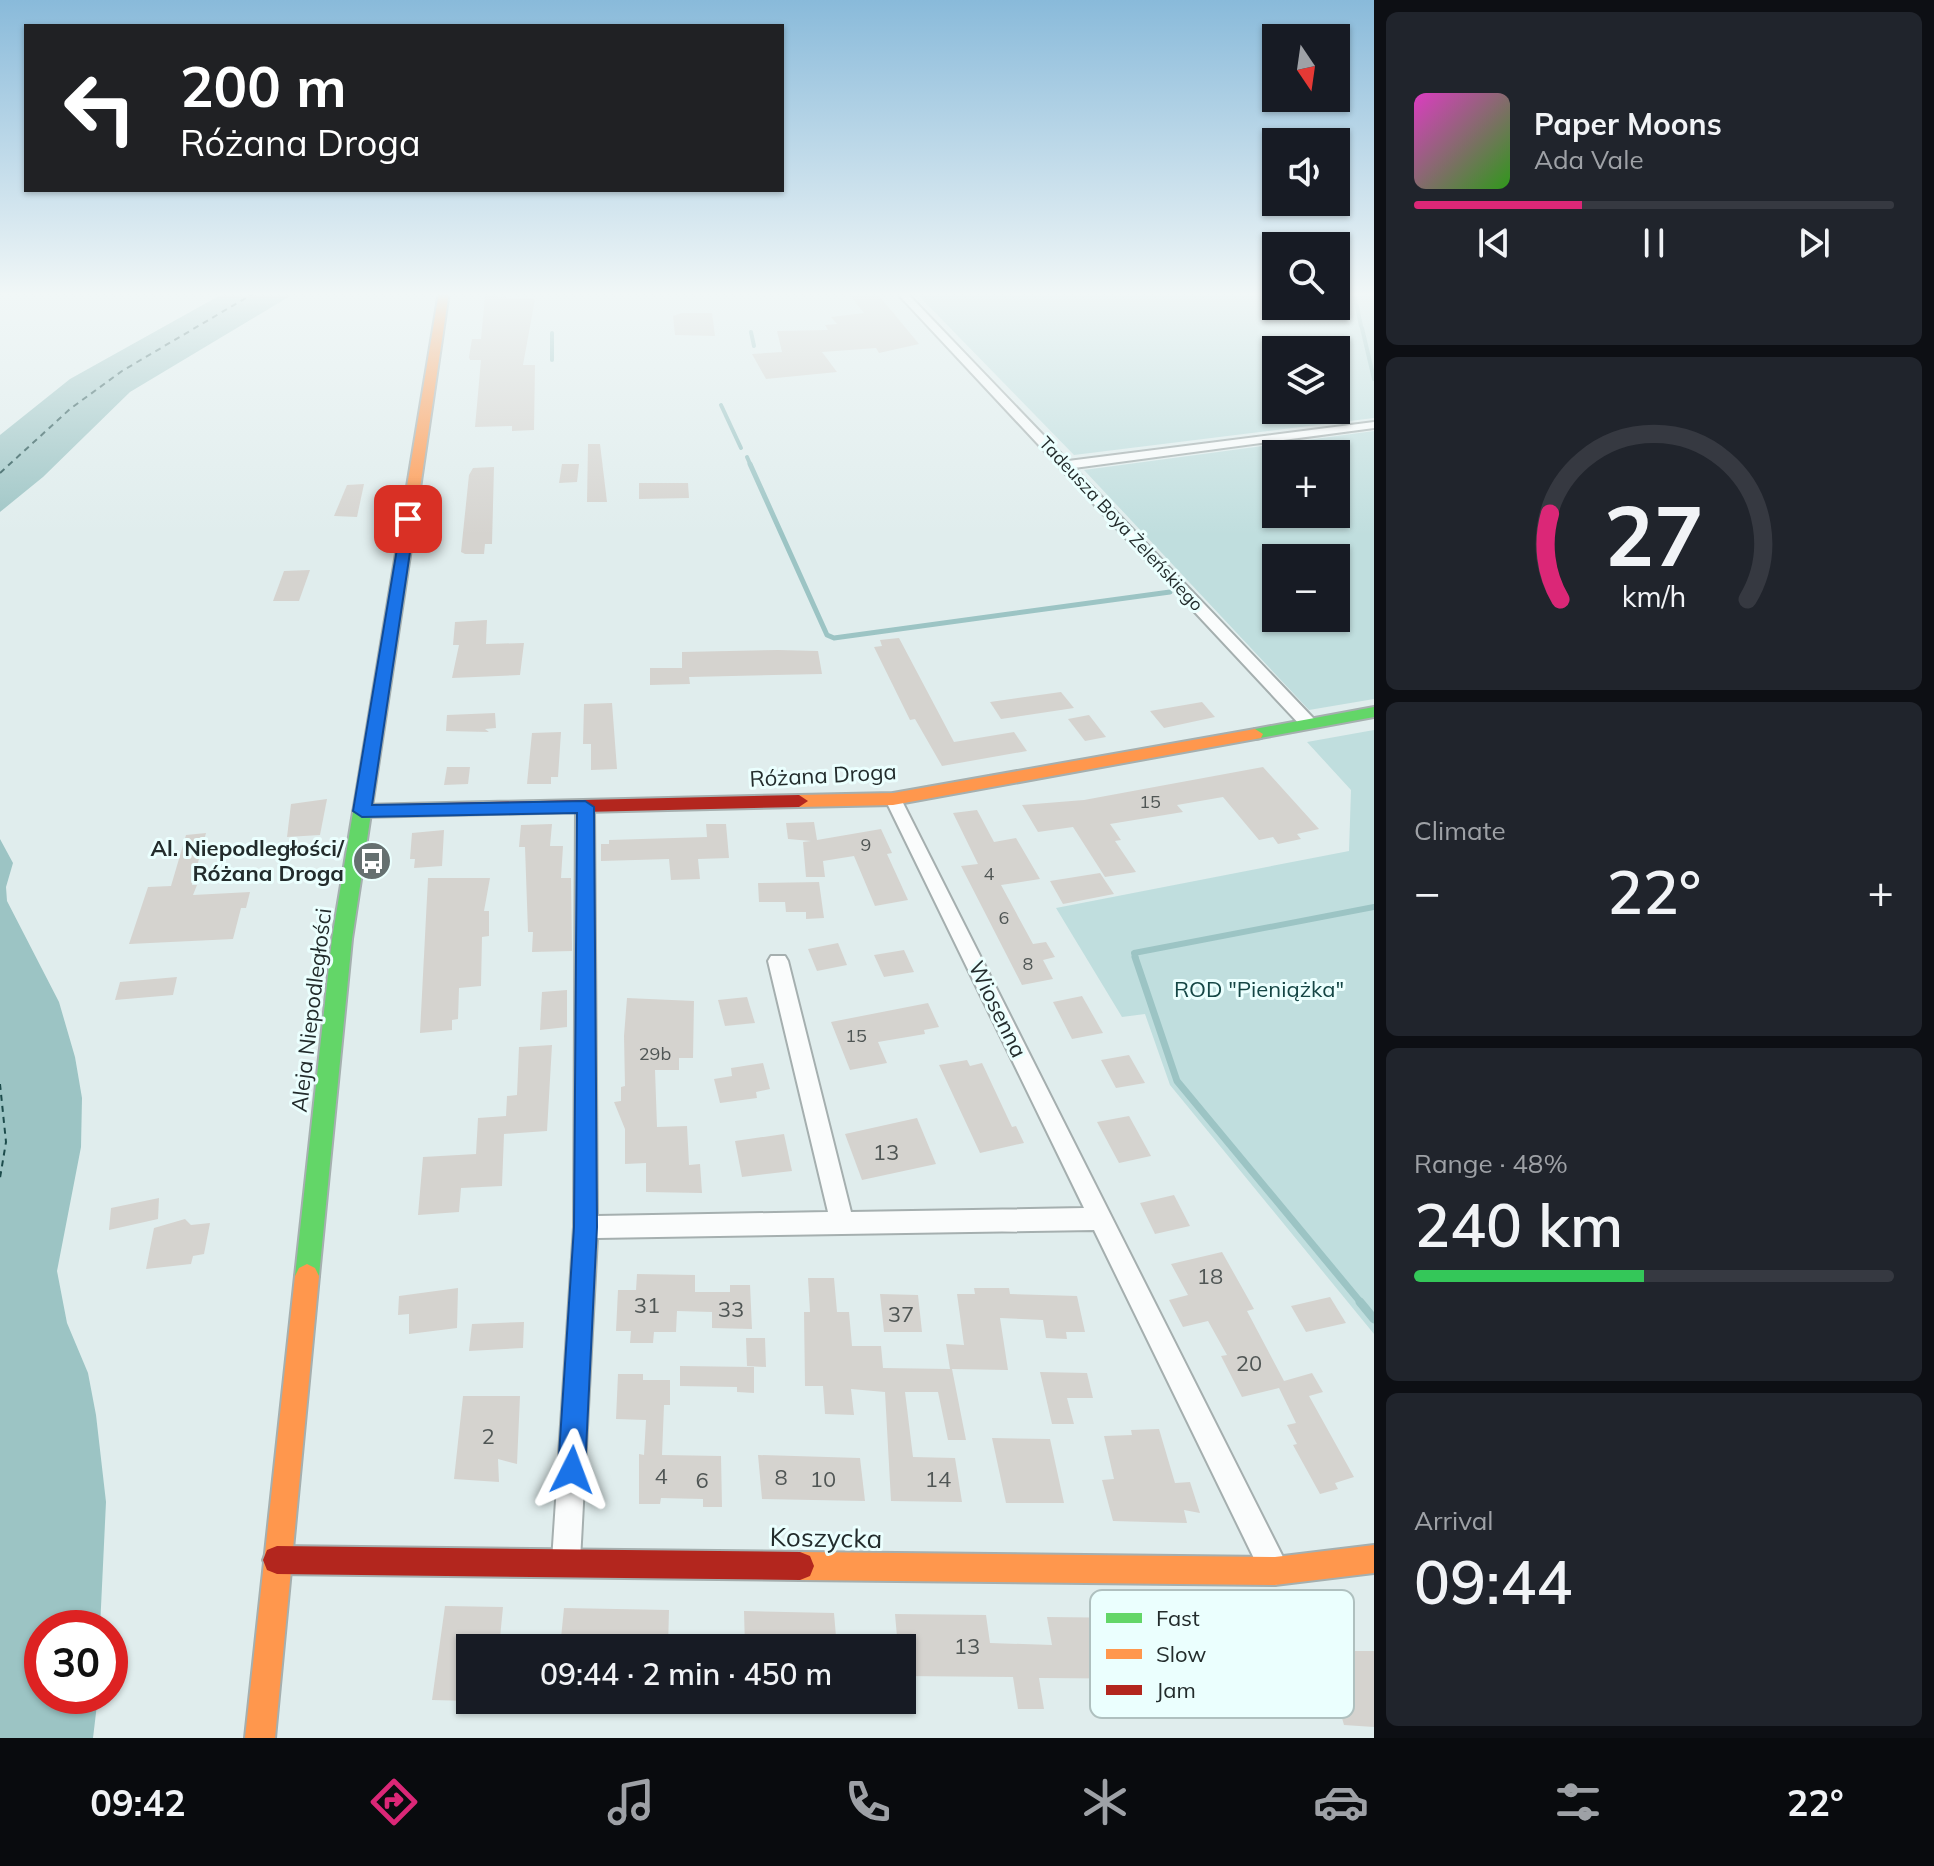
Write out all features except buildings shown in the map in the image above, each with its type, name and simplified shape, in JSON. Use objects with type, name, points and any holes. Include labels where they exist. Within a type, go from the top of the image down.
[{"type":"street","name":"Aleja Niepodległości","points":[[260,1738],[333,1013],[431,373]]},
{"type":"street","name":"Tadeusza Boya Żeleńskiego","points":[[978,373],[1308,723]]},
{"type":"street","points":[[1066,465],[1374,425]]},
{"type":"street","name":"Różana Droga","points":[[362,811],[893,799],[1374,712]]},
{"type":"street","name":"Wiosenna","points":[[893,799],[1275,1571]]},
{"type":"street","points":[[566,1561],[586,1227],[585,807]]},
{"type":"street","points":[[778,961],[842,1224]]},
{"type":"street","points":[[586,1227],[1102,1219]]},
{"type":"street","name":"Koszycka","points":[[277,1560],[1275,1571],[1374,1559]]},
{"type":"green space","points":[[994,373],[1262,373],[1262,424],[1325,424],[1074,455]]},
{"type":"green space","points":[[1350,373],[1374,373],[1374,418],[1350,421]]},
{"type":"green space","points":[[1374,431],[1374,699],[1309,710],[1084,470],[1262,446],[1262,528],[1350,528],[1350,440],[1307,440]]},
{"type":"green space","name":"ROD \"Pieniążka\"","points":[[1374,730],[1374,1334],[1170,1085],[1145,1014],[1122,1017],[1056,908],[1349,851],[1351,790],[1307,742]]},
{"type":"shaded area","points":[[81,373],[162,373],[130,392],[43,477],[0,512],[0,435]]},
{"type":"shaded area","points":[[0,839],[13,863],[6,887],[7,901],[59,1002],[75,1057],[82,1098],[81,1147],[57,1271],[67,1323],[88,1373],[106,1502],[101,1610],[24,1610],[24,1714],[96,1714],[93,1738],[0,1738]]},
{"type":"waterway","points":[[1373,373],[1374,379]]},
{"type":"waterway","points":[[721,405],[741,448]]},
{"type":"waterway","points":[[747,457],[751,466]]},
{"type":"waterway","points":[[750,464],[827,635],[834,638],[1170,592]]},
{"type":"waterway","points":[[1136,959],[1134,953],[1374,907]]},
{"type":"waterway","points":[[1135,957],[1177,1081],[1362,1304]]},
{"type":"waterway","points":[[1360,1302],[1374,1319]]},
{"type":"ferry route","points":[[0,473],[70,409],[119,373]]},
{"type":"ferry route","points":[[0,1084],[6,1142],[0,1178]]},
{"type":"traffic: fast","points":[[307,1276],[342,939],[407,529]]},
{"type":"traffic: fast","points":[[1255,734],[1374,712]]},
{"type":"traffic: slow","points":[[407,529],[431,373]]},
{"type":"traffic: slow","points":[[799,801],[893,799],[1255,734]]},
{"type":"traffic: slow","points":[[260,1738],[307,1276]]},
{"type":"traffic: slow","points":[[800,1566],[1275,1571],[1374,1559]]},
{"type":"traffic: jam","points":[[362,811],[799,801]]},
{"type":"traffic: jam","points":[[277,1560],[800,1566]]},
{"type":"place","name":"Al. Niepodległości/ Różana Droga","points":[[372,861]]},
{"type":"route","points":[[408,519],[362,811],[585,807],[586,1227],[572,1470]]}]
